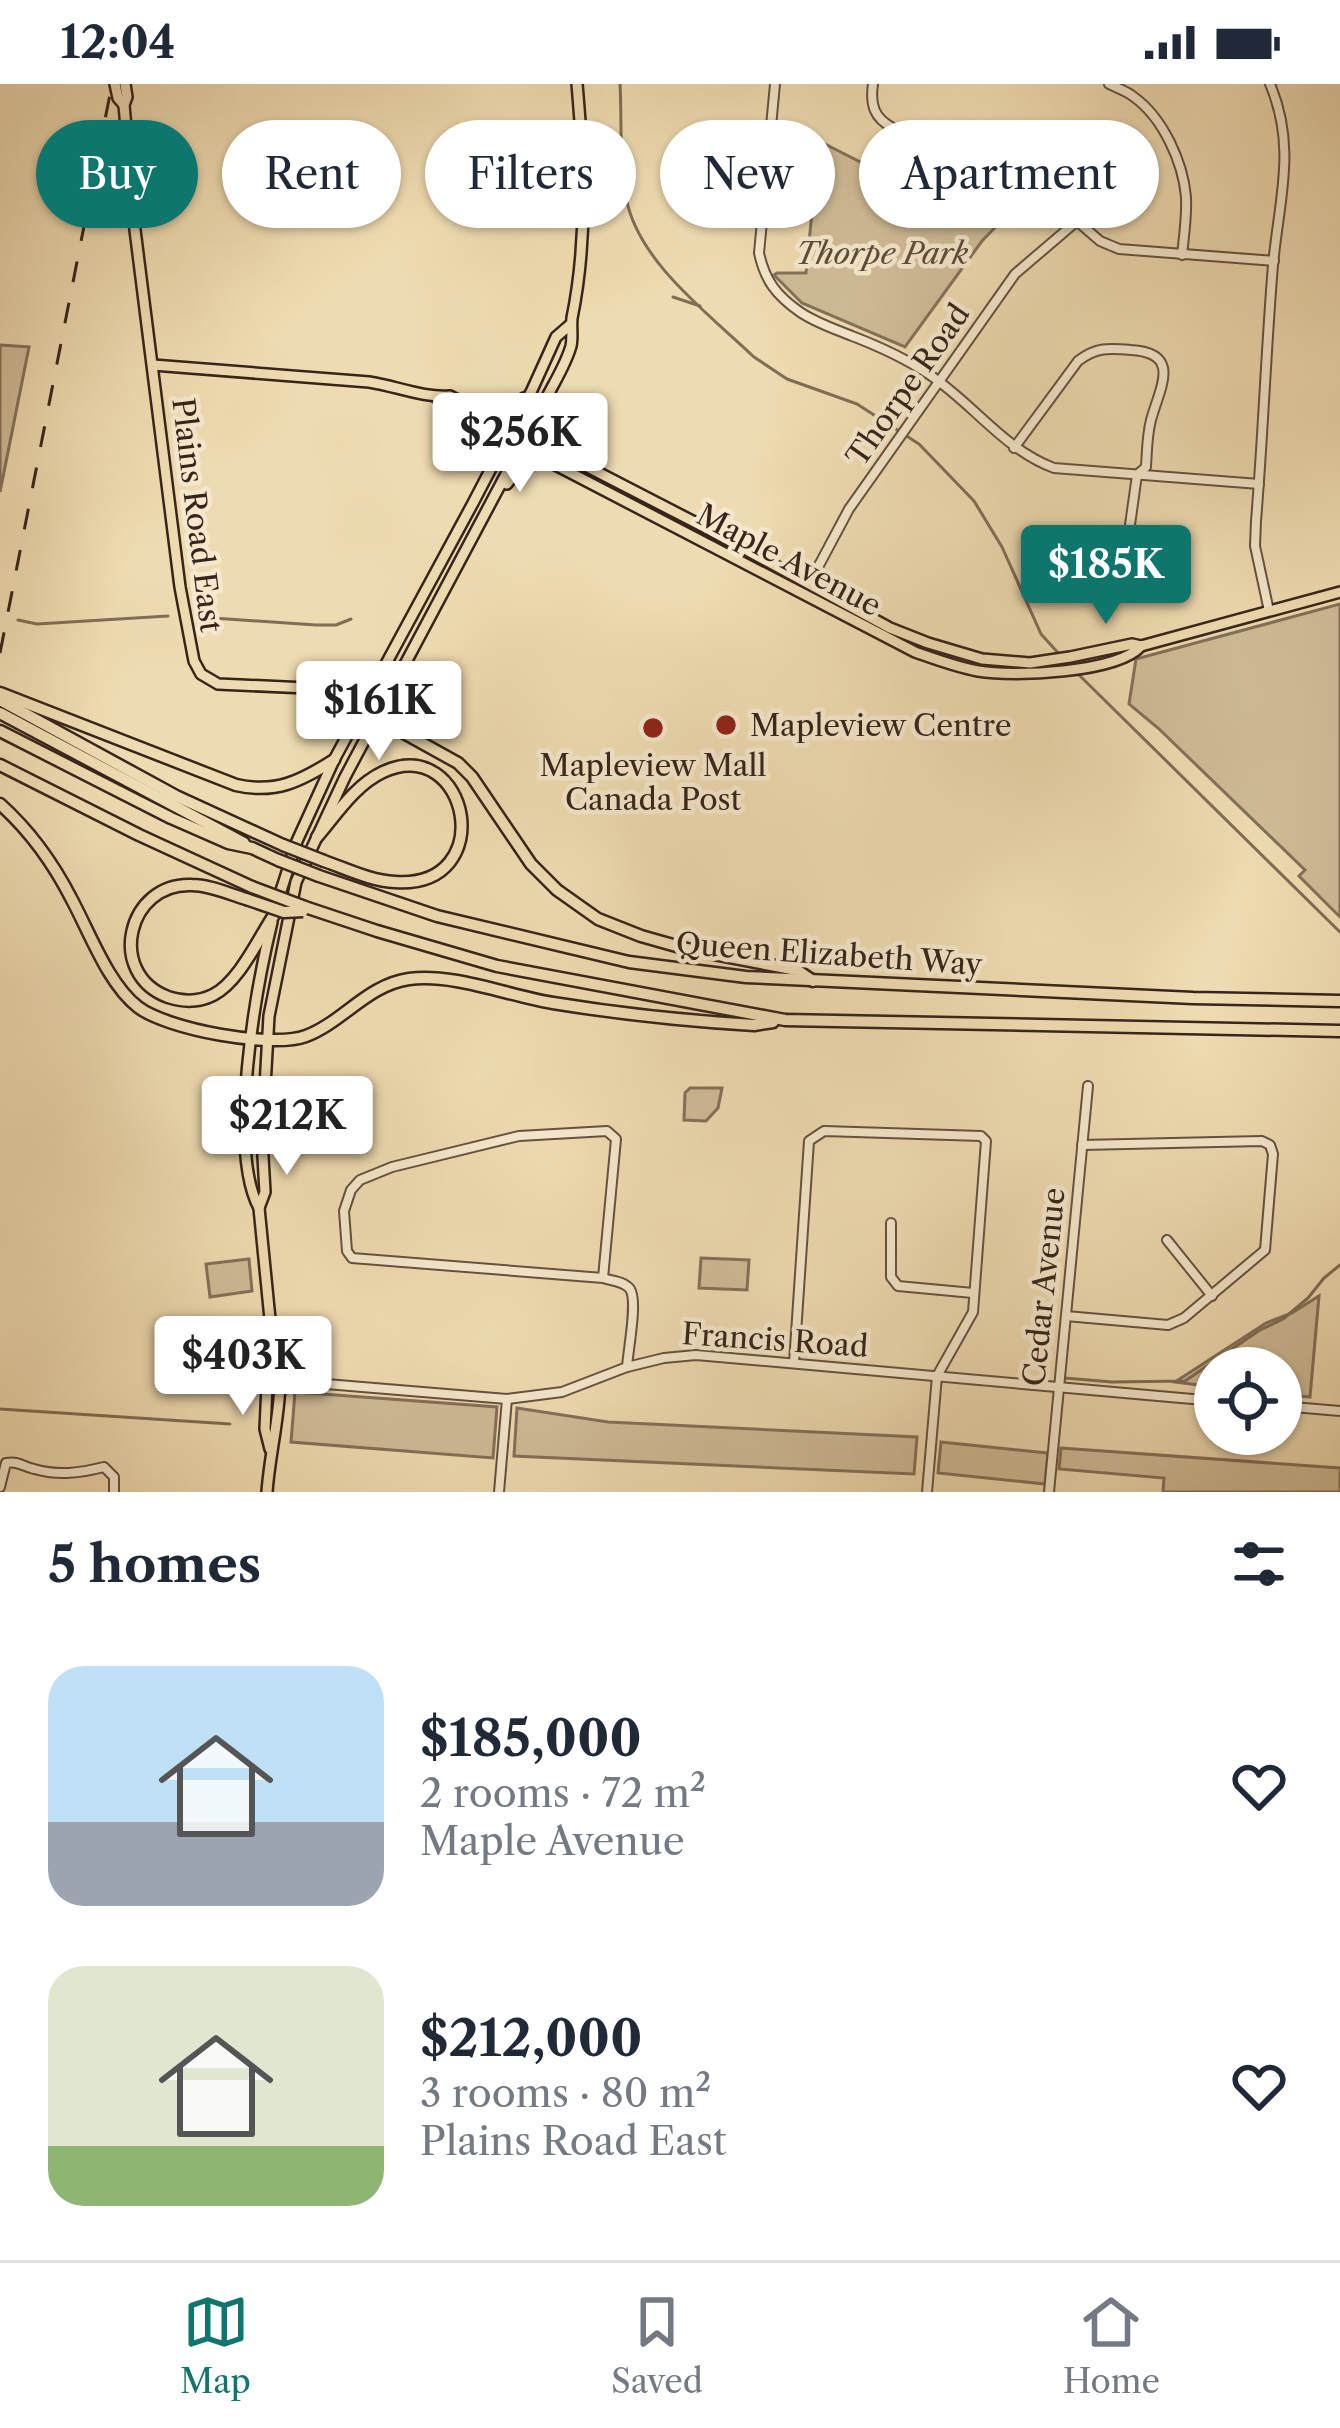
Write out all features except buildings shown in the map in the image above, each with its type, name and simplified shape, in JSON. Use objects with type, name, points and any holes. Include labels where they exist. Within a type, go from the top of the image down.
[{"type":"highway","points":[[0,697],[252,848]]},
{"type":"highway","points":[[17,710],[176,796],[284,845],[388,882],[430,877],[447,864],[464,826],[452,790],[433,773],[392,769],[357,790],[317,837]]},
{"type":"highway","points":[[0,712],[17,710],[251,788],[291,784],[334,760]]},
{"type":"highway","points":[[377,718],[458,764],[472,777],[531,864],[598,919],[687,949],[797,970],[816,982]]},
{"type":"highway","name":"Queen Elizabeth Way","points":[[5,734],[228,843],[437,916],[629,962],[816,982],[1340,1001]]},
{"type":"highway","name":"Queen Elizabeth Way","points":[[2,766],[252,887],[307,909],[497,966],[785,1020],[1340,1031]]},
{"type":"highway","points":[[0,804],[50,862],[133,1004],[179,1026],[267,1040],[307,1036],[358,1001],[408,979],[465,984],[631,1015],[754,1025],[785,1020]]},
{"type":"highway","points":[[274,915],[239,970],[210,997],[191,1001],[155,991],[132,958],[131,927],[138,913],[150,899],[173,887],[194,884],[284,912],[307,909]]},
{"type":"main road","name":"Plains Road East","points":[[115,84],[124,105]]},
{"type":"main road","name":"Plains Road East","points":[[124,84],[135,230],[187,637],[197,668],[218,684],[300,687],[377,718]]},
{"type":"main road","points":[[259,1208],[266,1192],[262,1139],[267,1040],[274,981],[296,882],[377,718],[548,397],[573,340],[584,161],[577,84]]},
{"type":"main road","points":[[271,1449],[265,1429],[270,1319],[245,1111],[256,991],[283,878],[334,760],[481,489],[556,337],[571,324]]},
{"type":"main road","name":"Maple Avenue","points":[[153,365],[369,382],[436,398],[444,407],[527,435],[562,462],[801,596],[915,652],[960,667],[1029,674],[1066,670],[1133,655],[1141,646]]},
{"type":"main road","points":[[481,489],[492,452],[471,413],[498,413],[532,390]]},
{"type":"main road","points":[[480,522],[521,468],[540,461],[562,462],[542,424],[548,397]]},
{"type":"main road","name":"Maple Avenue","points":[[471,413],[521,447],[562,462],[890,628],[982,659],[1030,663],[1141,646],[1340,592]]},
{"type":"main road","points":[[267,1492],[278,1430],[280,1380],[280,1356],[270,1319]]},
{"type":"street","points":[[775,84],[759,253],[772,288],[802,314],[899,356],[940,382],[1014,448],[1054,468],[1259,484]]},
{"type":"street","points":[[873,84],[874,112],[881,120]]},
{"type":"street","points":[[1109,84],[1134,96],[1172,147],[1186,199],[1182,255]]},
{"type":"street","points":[[1269,611],[1256,546],[1274,261],[1286,174],[1280,106],[1270,84]]},
{"type":"street","name":"Thorpe Road","points":[[801,596],[849,509],[1015,274],[1069,228]]},
{"type":"street","points":[[1085,228],[1119,249],[1274,261]]},
{"type":"street","points":[[1014,448],[1085,355],[1099,348],[1156,356],[1163,364],[1164,380],[1149,425],[1146,467],[1137,475],[1127,546]]},
{"type":"street","name":"Cedar Avenue","points":[[1049,1492],[1088,1086]]},
{"type":"street","points":[[603,1278],[616,1139],[607,1131],[519,1136],[392,1167],[360,1180],[344,1211],[346,1251],[352,1258],[622,1283],[632,1294],[627,1366]]},
{"type":"street","points":[[794,1363],[809,1141],[824,1131],[981,1136],[986,1142],[973,1312],[938,1376],[927,1492]]},
{"type":"street","points":[[1066,1316],[1168,1325],[1184,1318],[1265,1250],[1270,1145],[1262,1141],[1082,1145]]},
{"type":"street","points":[[891,1222],[893,1282],[973,1293]]},
{"type":"street","points":[[1167,1240],[1212,1295]]},
{"type":"street","name":"Francis Road","points":[[266,1380],[507,1399],[562,1392],[627,1366],[696,1355],[1194,1399]]},
{"type":"street","points":[[499,1492],[507,1399]]},
{"type":"street","points":[[1302,1408],[1340,1411]]},
{"type":"street","points":[[0,1487],[6,1463],[14,1460],[33,1469],[63,1473],[104,1467],[114,1477],[114,1492]]},
{"type":"green space","name":"Thorpe Park","points":[[835,149],[859,161],[859,228],[995,228],[905,347],[802,303],[774,275],[806,273],[810,228],[835,228]]},
{"type":"green space","points":[[0,345],[29,347],[0,492]]},
{"type":"green space","points":[[1340,604],[1340,917],[1299,876],[1305,870],[1129,704],[1136,659]]},
{"type":"green space","points":[[690,1088],[722,1088],[718,1108],[706,1121],[684,1120],[685,1093]]},
{"type":"green space","points":[[701,1258],[749,1260],[747,1290],[699,1288]]},
{"type":"green space","points":[[249,1259],[252,1291],[210,1297],[206,1264]]},
{"type":"green space","points":[[1319,1296],[1310,1397],[1302,1396],[1302,1347],[1229,1347]]},
{"type":"green space","points":[[1194,1370],[1194,1384],[1175,1382]]},
{"type":"green space","points":[[295,1392],[497,1407],[493,1458],[291,1442]]},
{"type":"green space","points":[[517,1408],[608,1422],[917,1437],[914,1474],[514,1456]]},
{"type":"green space","points":[[941,1442],[1048,1453],[1045,1484],[938,1473]]},
{"type":"green space","points":[[1061,1448],[1340,1468],[1340,1492],[1163,1492],[1164,1478],[1059,1469]]},
{"type":"waterway","points":[[620,84],[626,197],[644,243],[659,264],[754,357],[787,379],[857,404],[919,444],[974,501],[1002,547],[1041,634],[1070,666]]},
{"type":"waterway","points":[[673,297],[700,306]]},
{"type":"waterway","points":[[18,620],[37,624],[168,616]]},
{"type":"waterway","points":[[199,617],[316,625],[351,619]]},
{"type":"waterway","points":[[1076,672],[1340,932]]},
{"type":"waterway","points":[[1065,1378],[1185,1381],[1283,1319],[1340,1265]]},
{"type":"waterway","points":[[0,1409],[230,1424]]},
{"type":"railway","points":[[0,653],[112,84]]},
{"type":"place","name":"Mapleview Centre","points":[[726,725]]},
{"type":"place","name":"Mapleview Mall Canada Post","points":[[653,728]]}]
